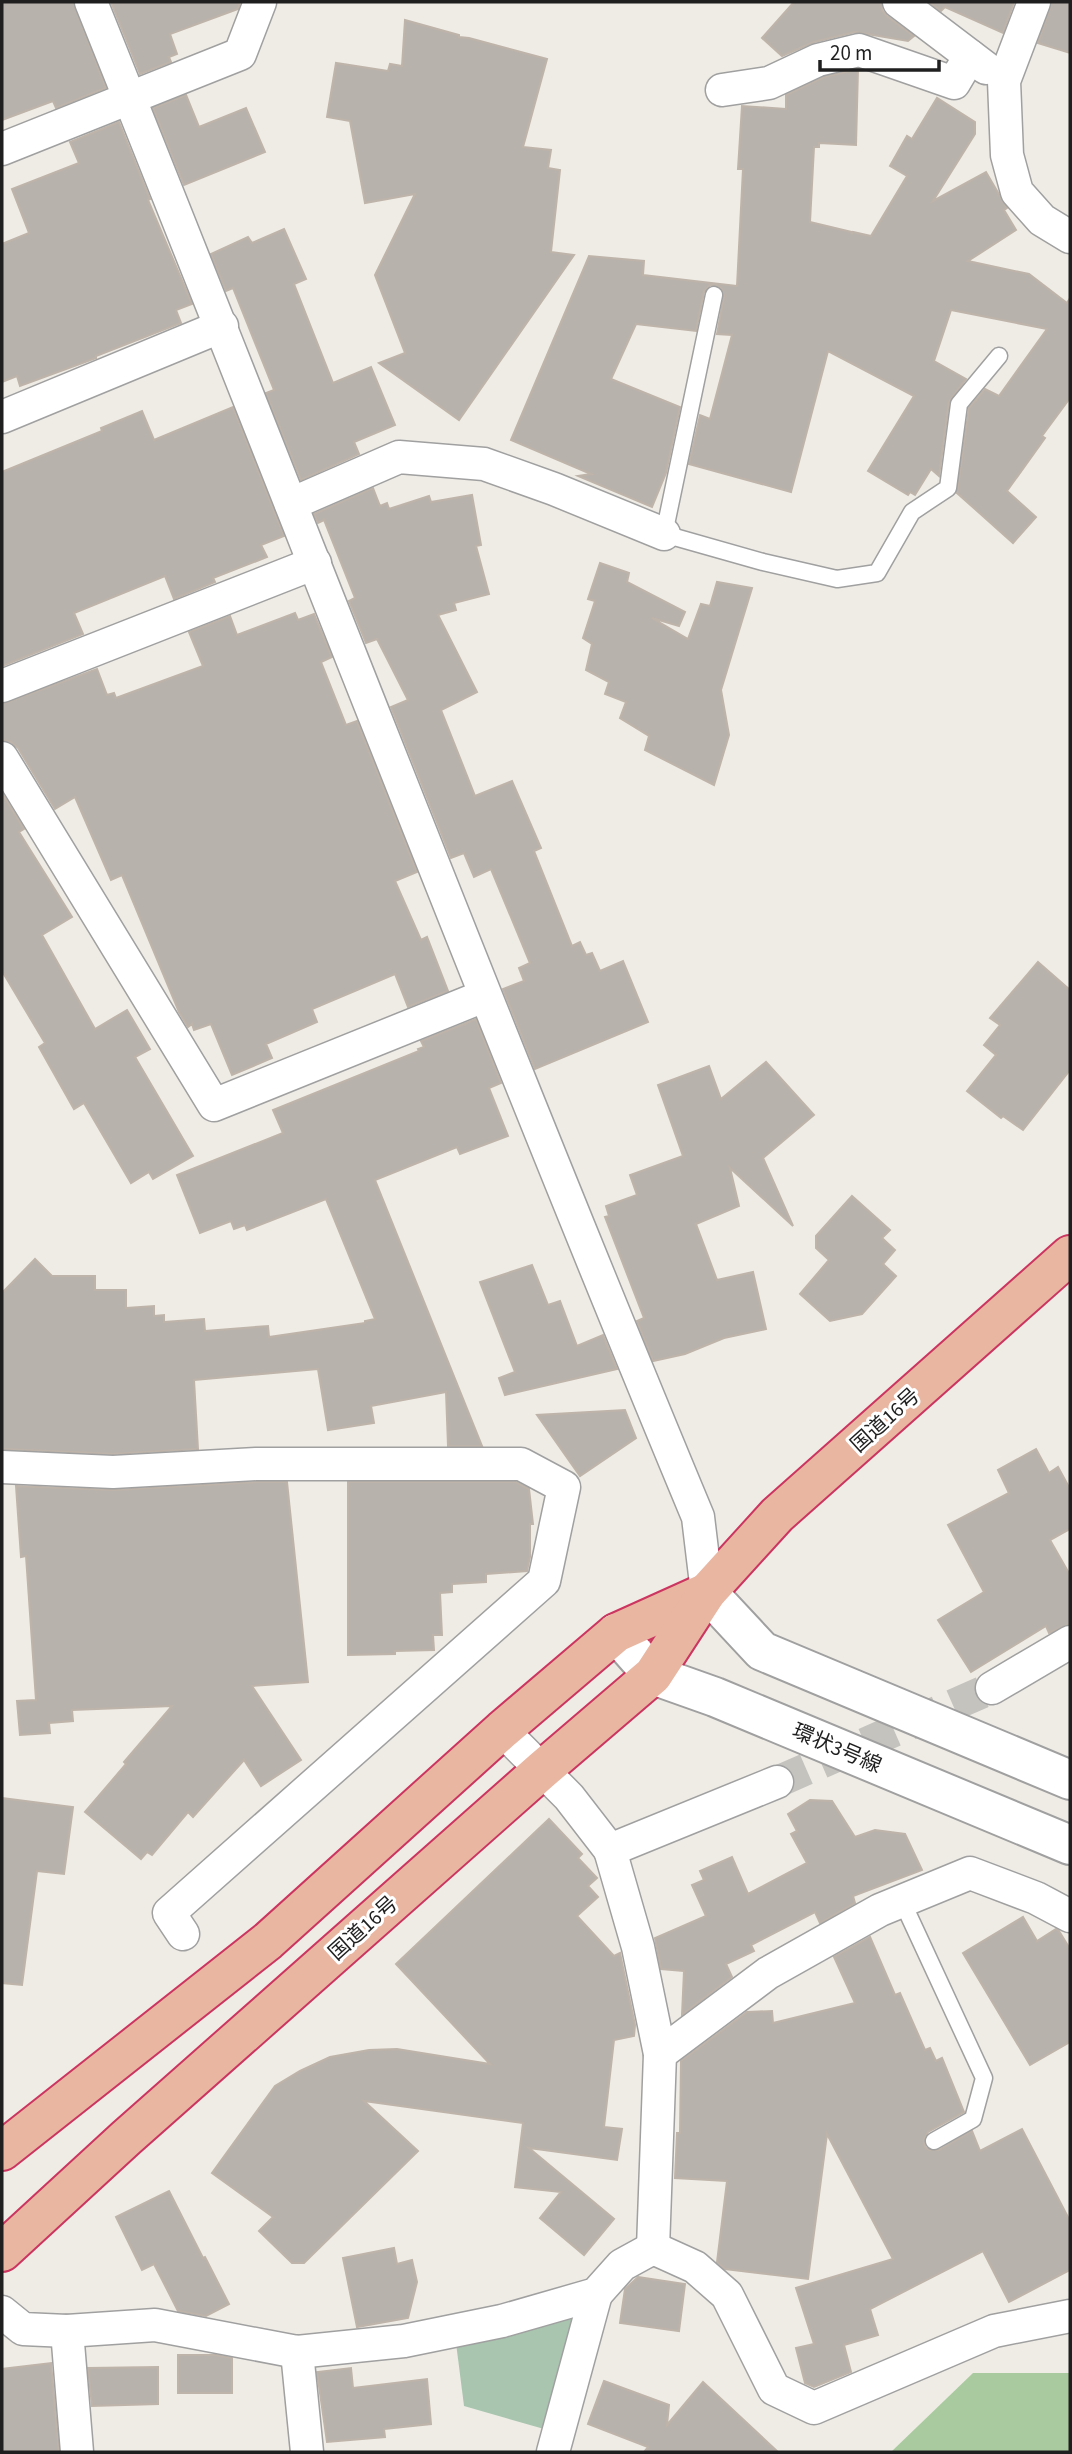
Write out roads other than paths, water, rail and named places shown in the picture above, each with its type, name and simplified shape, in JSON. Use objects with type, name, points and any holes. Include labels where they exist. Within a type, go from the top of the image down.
[{"type":"highway","name":"国道16号","points":[[2,2252],[125,2138],[653,1675],[707,1592],[777,1515],[1070,1255]]},
{"type":"highway","name":"国道16号","points":[[2,2151],[268,1941],[502,1730],[616,1633],[707,1592]]},
{"type":"street","points":[[91,2],[222,326],[484,996],[698,1517],[707,1592],[762,1651],[1070,1780]]},
{"type":"street","points":[[2,149],[240,54],[260,2]]},
{"type":"street","points":[[899,2],[1004,81]]},
{"type":"street","points":[[1034,2],[1004,81],[1007,155],[1017,192],[1042,220],[1070,237]]},
{"type":"street","points":[[722,90],[769,83],[818,60],[859,50],[954,83],[970,56]]},
{"type":"street","points":[[2,417],[222,326]]},
{"type":"street","points":[[291,504],[399,457],[484,464],[664,534]]},
{"type":"street","points":[[2,686],[314,564]]},
{"type":"street","points":[[2,758],[214,1105],[484,996]]},
{"type":"street","points":[[2,1467],[113,1472],[256,1464],[521,1464],[564,1487],[544,1581],[169,1913],[183,1934]]},
{"type":"street","name":"環状3号線","points":[[616,1633],[653,1675],[715,1697],[1070,1845]]},
{"type":"street","points":[[992,1688],[1070,1642]]},
{"type":"street","points":[[502,1730],[569,1797],[610,1850],[638,1947],[660,2054],[653,2248]]},
{"type":"street","points":[[610,1850],[777,1782]]},
{"type":"street","points":[[660,2054],[768,1973],[880,1910],[970,1873],[1036,1898],[1070,1916]]},
{"type":"street","points":[[552,2452],[596,2294],[622,2265],[653,2248]]},
{"type":"street","points":[[653,2248],[695,2267],[727,2295],[774,2389],[814,2408],[994,2331],[1070,2316]]},
{"type":"street","points":[[2,2312],[23,2329],[66,2331],[155,2325],[297,2353],[404,2341],[502,2321],[596,2294]]},
{"type":"street","points":[[66,2331],[77,2452]]},
{"type":"street","points":[[297,2353],[307,2452]]},
{"type":"lane","points":[[714,295],[664,534],[762,562],[837,579],[877,573],[912,512],[948,488],[958,404],[999,356]]},
{"type":"lane","points":[[902,1901],[984,2078],[972,2119],[934,2141]]},
{"type":"tunnel","points":[[777,1782],[992,1688]]}]
